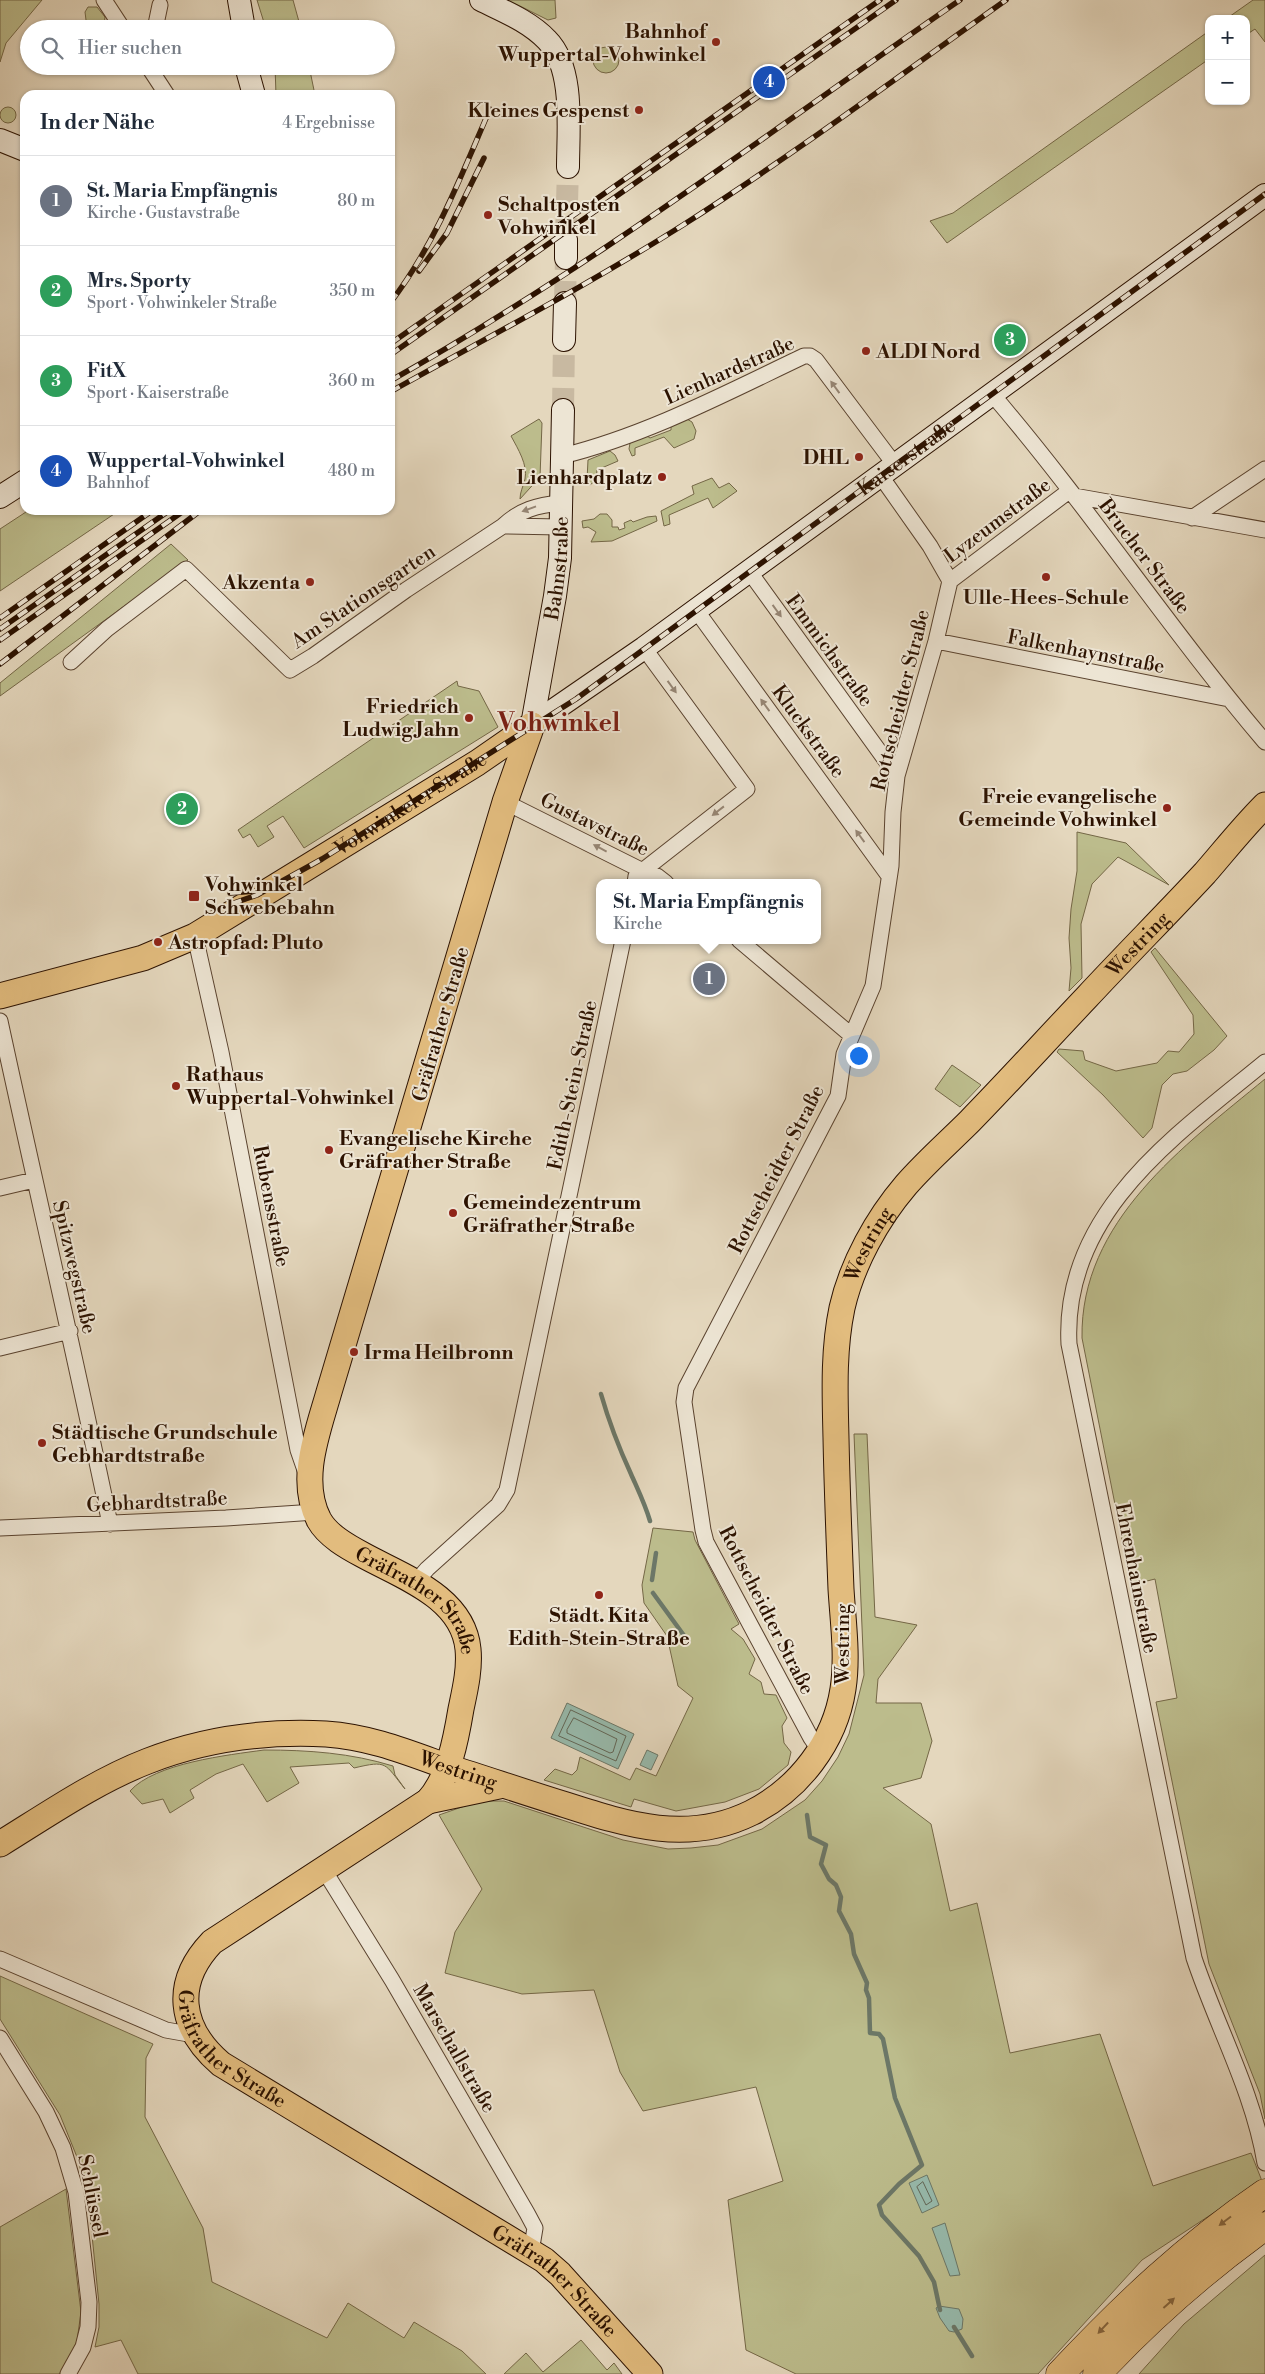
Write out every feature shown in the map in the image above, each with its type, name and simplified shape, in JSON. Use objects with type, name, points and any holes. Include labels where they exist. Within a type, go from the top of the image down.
[{"type":"highway","points":[[1060,2374],[1115,2316],[1178,2258],[1265,2193]]},
{"type":"highway","points":[[1097,2374],[1133,2335],[1193,2280],[1265,2226]]},
{"type":"main road","points":[[239,0],[242,20]]},
{"type":"main road","points":[[481,0],[533,28],[548,40],[560,60],[567,90],[568,167]]},
{"type":"main road","points":[[247,75],[248,90]]},
{"type":"main road","points":[[248,75],[253,90]]},
{"type":"main road","points":[[0,140],[20,148]]},
{"type":"main road","name":"Kaiserstraße","points":[[532,725],[644,648],[1265,195]]},
{"type":"main road","points":[[564,340],[565,303]]},
{"type":"main road","name":"Bahnstraße","points":[[532,725],[560,558],[563,410]]},
{"type":"main road","points":[[0,497],[20,484]]},
{"type":"main road","name":"Gräfrather Straße","points":[[532,725],[505,802],[327,1401],[314,1447],[310,1483],[315,1512],[320,1522],[338,1539],[415,1583],[450,1608],[461,1625],[468,1648],[466,1684],[460,1717],[438,1790],[428,1801],[212,1942],[198,1957],[187,1985],[186,2000],[194,2035],[206,2051],[221,2064],[531,2252],[560,2274],[650,2374]]},
{"type":"main road","name":"Vohwinkeler Straße","points":[[0,996],[143,958],[195,936],[477,763],[532,725]]},
{"type":"main road","name":"Westring","points":[[0,1844],[125,1771],[150,1760],[213,1741],[242,1737],[331,1735],[380,1742],[502,1785],[649,1829],[683,1829],[712,1826],[751,1813],[776,1798],[795,1782],[820,1751],[832,1728],[843,1692],[845,1663],[838,1518],[835,1402],[836,1345],[848,1288],[864,1250],[881,1219],[907,1184],[1013,1076],[1265,806]]},
{"type":"main road","points":[[428,1801],[502,1785]]},
{"type":"street","points":[[104,0],[117,20]]},
{"type":"street","points":[[156,20],[160,5]]},
{"type":"street","points":[[154,75],[164,90]]},
{"type":"street","name":"Lienhardstraße","points":[[562,456],[618,439],[696,407],[804,356],[810,356],[816,360],[859,418],[888,470]]},
{"type":"street","name":"Brucher Straße","points":[[992,394],[1071,493],[1229,699],[1265,742]]},
{"type":"street","points":[[1192,518],[1265,469]]},
{"type":"street","points":[[888,470],[950,581]]},
{"type":"street","points":[[1071,493],[1192,518],[1265,530]]},
{"type":"street","name":"Lyzeumstraße","points":[[950,581],[1071,493]]},
{"type":"street","name":"Am Stationsgarten","points":[[71,662],[107,629],[186,569],[290,670],[314,656],[406,590],[503,526],[515,515],[528,509],[560,503]]},
{"type":"street","points":[[503,526],[560,527]]},
{"type":"street","name":"Emmichstraße","points":[[749,571],[897,776]]},
{"type":"street","name":"Rottscheidter Straße","points":[[820,1751],[811,1738],[706,1542],[684,1402],[686,1388],[838,1096],[844,1054],[851,1035],[865,1010],[873,986],[889,876],[897,776],[936,641],[950,581]]},
{"type":"street","name":"Kluckstraße","points":[[696,610],[889,876]]},
{"type":"street","name":"Falkenhaynstraße","points":[[936,641],[1229,699]]},
{"type":"street","points":[[639,877],[747,789],[644,648]]},
{"type":"street","name":"Gustavstraße","points":[[505,802],[639,877],[657,876],[661,879]]},
{"type":"street","name":"Rubensstraße","points":[[195,936],[228,1087],[298,1450],[310,1483]]},
{"type":"street","name":"Edith-Stein-Straße","points":[[415,1583],[426,1569],[498,1505],[507,1490],[622,944]]},
{"type":"street","points":[[744,944],[851,1035]]},
{"type":"street","name":"Spitzwegstraße","points":[[0,1020],[34,1180],[70,1331],[110,1524]]},
{"type":"street","name":"Ehrenhainstraße","points":[[1265,1062],[1149,1159],[1114,1200],[1090,1242],[1077,1276],[1070,1300],[1068,1325],[1069,1344],[1118,1592],[1194,1958],[1207,1997],[1262,2130],[1265,2161]]},
{"type":"street","points":[[0,1188],[34,1180]]},
{"type":"street","points":[[0,1348],[70,1331]]},
{"type":"street","name":"Gebhardtstraße","points":[[0,1528],[110,1524],[315,1512]]},
{"type":"street","name":"Marschallstraße","points":[[324,1870],[392,1980],[527,2213],[535,2228],[531,2252]]},
{"type":"street","points":[[0,1959],[166,2030],[194,2035]]},
{"type":"street","name":"Schlüssel","points":[[0,2038],[46,2112],[62,2148],[76,2192],[89,2302],[88,2327],[83,2347],[68,2374]]},
{"type":"green space","points":[[0,0],[42,0],[25,20],[20,20],[20,26],[6,43],[0,62]]},
{"type":"green space","points":[[257,0],[293,0],[299,20],[263,20]]},
{"type":"green space","points":[[508,0],[555,0],[556,18],[548,20]]},
{"type":"green space","points":[[1253,0],[1265,0],[1265,42],[1255,29],[1250,32],[1250,15],[1232,15]]},
{"type":"green space","points":[[88,7],[97,7],[105,17],[105,20],[86,20],[85,12]]},
{"type":"green space","points":[[1205,34],[1205,62],[947,243],[930,221],[953,213]]},
{"type":"green space","points":[[606,47],[616,50],[619,60],[616,70],[606,73],[596,70],[593,60],[596,50]]},
{"type":"green space","points":[[275,75],[311,75],[314,90],[276,90]]},
{"type":"green space","points":[[8,107],[16,115],[8,123],[0,115]]},
{"type":"green space","points":[[539,419],[542,423],[540,477],[520,499],[526,474],[522,457],[511,436]]},
{"type":"green space","points":[[687,419],[692,422],[696,431],[694,439],[674,448],[664,437],[635,448],[635,455],[632,456],[629,449],[630,443],[647,436],[650,438],[671,430],[671,426]]},
{"type":"green space","points":[[610,451],[618,461],[597,470],[596,480],[590,485],[584,485],[584,480],[587,480],[588,460]]},
{"type":"green space","points":[[712,478],[719,488],[729,483],[737,491],[713,508],[708,498],[669,515],[670,524],[664,526],[661,511],[694,494],[692,486]]},
{"type":"green space","points":[[600,514],[607,514],[612,520],[612,527],[618,527],[619,530],[625,528],[624,523],[631,520],[633,522],[656,516],[657,521],[612,541],[591,542],[596,532],[588,527],[583,528],[582,521],[594,519]]},
{"type":"green space","points":[[21,515],[113,515],[0,591],[0,529]]},
{"type":"green space","points":[[171,544],[188,560],[0,696],[0,683]]},
{"type":"green space","points":[[457,681],[458,686],[479,691],[498,727],[304,848],[283,816],[267,826],[274,837],[258,847],[250,834],[243,838],[238,830]]},
{"type":"green space","points":[[1077,832],[1126,843],[1169,885],[1118,857],[1092,884],[1081,924],[1082,978],[1069,991],[1071,968],[1069,938],[1077,871]]},
{"type":"green space","points":[[1155,948],[1227,1036],[1214,1050],[1187,1071],[1173,1074],[1162,1085],[1152,1128],[1143,1138],[1103,1095],[1057,1052],[1059,1049],[1083,1051],[1085,1060],[1116,1071],[1157,1063],[1168,1051],[1179,1052],[1194,1034],[1193,1015],[1151,952]]},
{"type":"green space","points":[[952,1065],[981,1085],[960,1107],[935,1089]]},
{"type":"green space","points":[[1265,1079],[1265,2119],[1260,2094],[1209,1964],[1156,1702],[1177,1698],[1155,1579],[1131,1585],[1082,1338],[1086,1296],[1098,1258],[1118,1222],[1142,1190],[1171,1160],[1202,1131]]},
{"type":"green space","points":[[854,1434],[867,1434],[875,1617],[917,1625],[878,1679],[876,1703],[921,1703],[932,1741],[921,1778],[883,1788],[931,1824],[950,1911],[977,1903],[1010,2053],[1100,2034],[1153,2186],[1251,2153],[1262,2181],[1142,2260],[1038,2374],[796,2374],[746,2350],[728,2200],[783,2181],[756,2087],[643,2111],[620,2072],[594,1990],[522,1994],[445,1973],[455,1932],[482,1889],[439,1815],[479,1801],[504,1801],[623,1840],[668,1849],[691,1848],[718,1845],[762,1829],[805,1800],[822,1781],[838,1757],[849,1734],[864,1675]]},
{"type":"green space","points":[[653,1528],[693,1532],[695,1540],[739,1624],[731,1629],[743,1639],[755,1659],[749,1674],[761,1682],[764,1694],[776,1695],[787,1718],[782,1726],[784,1743],[791,1752],[788,1765],[759,1789],[725,1802],[676,1811],[634,1799],[631,1807],[544,1780],[555,1769],[572,1775],[577,1770],[580,1757],[630,1780],[636,1768],[656,1776],[693,1698],[678,1686],[667,1636],[644,1603],[642,1585]]},
{"type":"green space","points":[[264,1750],[329,1753],[393,1766],[395,1775],[405,1789],[389,1769],[380,1764],[354,1768],[349,1763],[290,1767],[299,1783],[267,1802],[243,1764],[216,1774],[190,1790],[194,1798],[170,1813],[163,1799],[142,1804],[130,1791],[141,1781],[156,1773],[174,1767],[212,1758]]},
{"type":"green space","points":[[0,1976],[153,2044],[146,2058],[145,2117],[203,2228],[212,2282],[327,2338],[348,2303],[404,2338],[414,2322],[462,2351],[486,2374],[138,2374],[121,2340],[95,2347],[99,2327],[99,2304],[88,2196],[77,2157],[60,2115],[0,2019]]},
{"type":"green space","points":[[66,2189],[81,2312],[77,2341],[67,2364],[59,2374],[0,2374],[0,2227]]},
{"type":"green space","points":[[1265,2255],[1265,2374],[1139,2374],[1184,2324]]},
{"type":"green space","points":[[581,2340],[607,2370],[614,2363],[622,2374],[504,2374],[526,2353],[543,2372]]},
{"type":"water","points":[[567,1703],[634,1734],[618,1769],[551,1738]]},
{"type":"water","points":[[647,1750],[658,1755],[651,1770],[640,1765]]},
{"type":"water","points":[[927,2175],[939,2205],[922,2213],[909,2183]]},
{"type":"water","points":[[945,2223],[960,2275],[950,2276],[932,2228]]},
{"type":"water","points":[[939,2306],[959,2309],[963,2319],[962,2329],[954,2332],[949,2331],[936,2308]]},
{"type":"waterway","points":[[601,1394],[614,1435],[650,1521]]},
{"type":"waterway","points":[[652,1580],[656,1553]]},
{"type":"waterway","points":[[653,1593],[688,1641]]},
{"type":"waterway","points":[[807,1815],[810,1837],[826,1845],[821,1864],[829,1879],[836,1885],[841,1897],[839,1911],[851,1934],[854,1954],[867,1983],[870,2033],[879,2034],[883,2039],[895,2098],[922,2165],[899,2184],[879,2205],[882,2215],[919,2256],[934,2282],[940,2310]]},
{"type":"waterway","points":[[954,2327],[972,2356]]},
{"type":"tunnel","points":[[566,240],[568,167]]},
{"type":"tunnel","points":[[565,303],[566,258]]},
{"type":"tunnel","points":[[563,410],[564,340]]},
{"type":"railway","points":[[395,340],[880,0]]},
{"type":"railway","points":[[395,351],[896,0]]},
{"type":"railway","points":[[395,378],[464,338],[608,246],[960,0]]},
{"type":"railway","points":[[395,389],[574,290],[683,225],[805,143],[1006,0]]},
{"type":"railway","points":[[395,296],[421,258],[434,234],[490,109]]},
{"type":"railway","points":[[419,271],[447,233],[484,158]]},
{"type":"railway","points":[[231,904],[257,895],[322,859],[576,699],[1265,194]]},
{"type":"railway","points":[[0,618],[146,515]]},
{"type":"railway","points":[[0,629],[163,515]]},
{"type":"railway","points":[[0,640],[178,515]]},
{"type":"railway","points":[[0,664],[194,515]]},
{"type":"railway","points":[[230,893],[256,891]]},
{"type":"place","name":"Bahnhof Wuppertal-Vohwinkel","points":[[716,42]]},
{"type":"place","name":"Wuppertal-Vohwinkel","points":[[769,82]]},
{"type":"place","name":"Kleines Gespenst","points":[[639,110]]},
{"type":"place","name":"Schaltposten Vohwinkel","points":[[488,215]]},
{"type":"place","name":"FitX","points":[[1010,340]]},
{"type":"place","name":"ALDI Nord","points":[[866,351]]},
{"type":"place","name":"DHL","points":[[859,457]]},
{"type":"place","name":"Lienhardplatz","points":[[662,477]]},
{"type":"place","name":"Ulle-Hees-Schule","points":[[1046,577]]},
{"type":"place","name":"Akzenta","points":[[310,582]]},
{"type":"place","name":"Friedrich Ludwig Jahn","points":[[469,718]]},
{"type":"place","name":"Freie evangelische Gemeinde Vohwinkel","points":[[1167,808]]},
{"type":"place","name":"Mrs. Sporty","points":[[182,809]]},
{"type":"place","name":"Vohwinkel Schwebebahn","points":[[194,896]]},
{"type":"place","name":"Astropfad: Pluto","points":[[158,942]]},
{"type":"place","name":"St. Maria Empfängnis","points":[[709,979]]},
{"type":"place","name":"Rathaus Wuppertal-Vohwinkel","points":[[176,1086]]},
{"type":"place","name":"Evangelische Kirche Gräfrather Straße","points":[[329,1150]]},
{"type":"place","name":"Gemeindezentrum Gräfrather Straße","points":[[453,1213]]},
{"type":"place","name":"Irma Heilbronn","points":[[354,1352]]},
{"type":"place","name":"Städtische Grundschule Gebhardtstraße","points":[[42,1443]]},
{"type":"place","name":"Städt. Kita Edith-Stein-Straße","points":[[599,1595]]},
{"type":"district","name":"Vohwinkel","points":[[559,722]]}]
